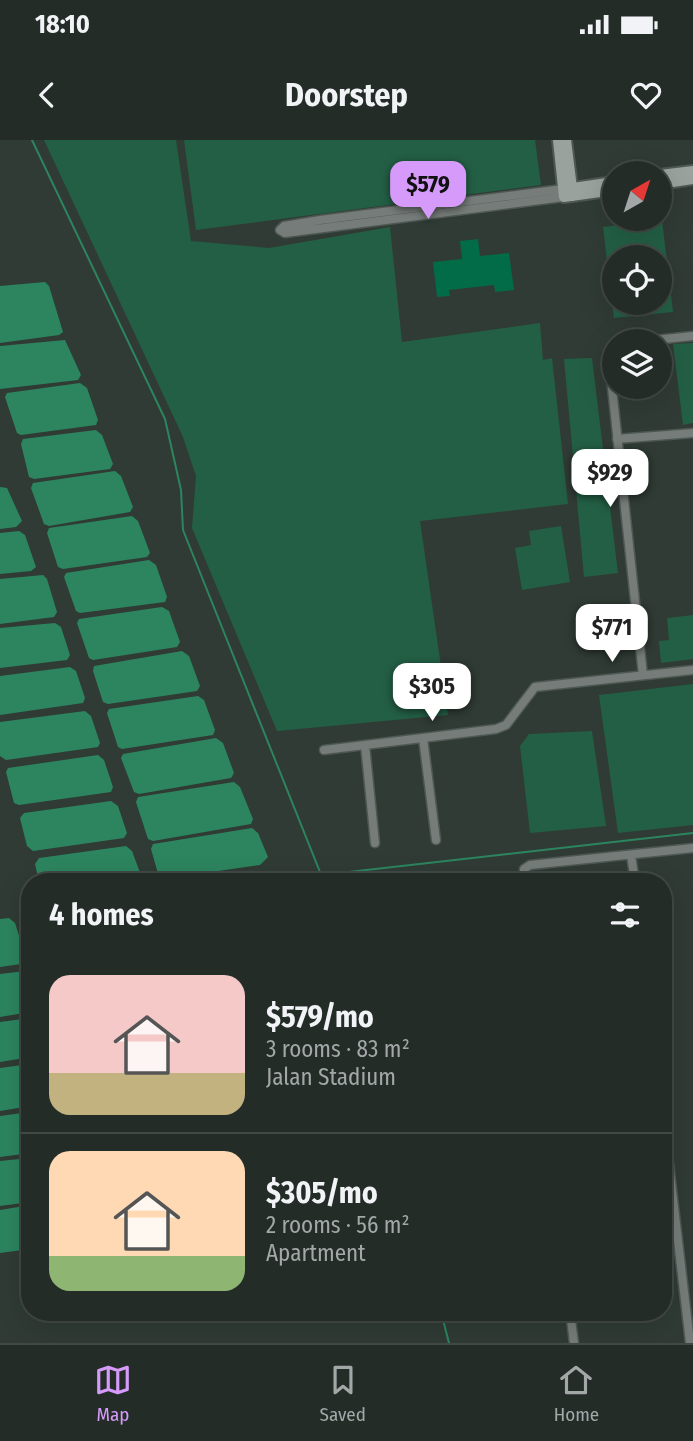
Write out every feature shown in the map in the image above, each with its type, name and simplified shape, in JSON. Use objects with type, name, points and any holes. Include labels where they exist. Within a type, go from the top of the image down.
[{"type":"street","points":[[558,140],[568,192]]},
{"type":"street","points":[[566,140],[568,192]]},
{"type":"street","points":[[672,174],[693,171]]},
{"type":"street","points":[[672,182],[693,179]]},
{"type":"street","points":[[602,185],[568,192],[423,217],[285,233],[280,230],[284,226],[320,220],[568,192],[602,191]]},
{"type":"street","points":[[672,338],[693,336]]},
{"type":"street","points":[[613,399],[643,675]]},
{"type":"street","points":[[617,439],[693,433]]},
{"type":"street","points":[[324,750],[501,728],[535,687],[693,670]]},
{"type":"street","points":[[423,738],[436,840]]},
{"type":"street","points":[[365,745],[375,843]]},
{"type":"street","points":[[524,873],[527,865],[693,848]]},
{"type":"street","points":[[631,855],[634,873]]},
{"type":"street","points":[[672,1190],[690,1343]]},
{"type":"street","points":[[571,1321],[574,1343]]},
{"type":"shaded area","points":[[44,140],[176,140],[191,241],[269,248],[390,227],[402,342],[540,323],[543,360],[552,358],[568,504],[420,521],[448,715],[277,731],[192,528],[196,476],[183,437]]},
{"type":"shaded area","points":[[184,140],[535,140],[541,185],[196,230]]},
{"type":"shaded area","points":[[603,231],[663,231],[665,245],[605,245]]},
{"type":"shaded area","points":[[45,282],[49,286],[63,332],[59,335],[0,343],[0,286]]},
{"type":"shaded area","points":[[614,315],[644,315],[614,318]]},
{"type":"shaded area","points":[[65,340],[81,375],[78,380],[0,389],[0,346]]},
{"type":"shaded area","points":[[693,343],[693,423],[683,425],[673,344]]},
{"type":"shaded area","points":[[592,358],[618,573],[584,577],[564,359]]},
{"type":"shaded area","points":[[80,383],[87,388],[98,420],[96,425],[21,435],[17,433],[5,397],[7,393]]},
{"type":"shaded area","points":[[96,430],[102,435],[113,464],[110,469],[34,479],[29,477],[21,444],[23,439]]},
{"type":"shaded area","points":[[115,471],[121,476],[133,507],[130,512],[49,526],[44,524],[31,488],[33,483]]},
{"type":"shaded area","points":[[0,487],[7,488],[22,521],[16,527],[0,529]]},
{"type":"shaded area","points":[[132,516],[138,521],[150,553],[147,557],[63,569],[58,567],[47,533],[49,528]]},
{"type":"shaded area","points":[[561,526],[570,582],[522,590],[515,548],[531,545],[529,531]]},
{"type":"shaded area","points":[[19,531],[25,535],[36,567],[31,571],[0,574],[0,533]]},
{"type":"shaded area","points":[[149,560],[156,565],[167,597],[165,602],[80,613],[76,611],[64,577],[66,573]]},
{"type":"shaded area","points":[[43,575],[47,579],[57,612],[54,617],[0,624],[0,579]]},
{"type":"shaded area","points":[[162,607],[169,611],[180,642],[177,647],[93,660],[89,658],[77,623],[79,619]]},
{"type":"shaded area","points":[[693,615],[693,659],[661,663],[659,641],[669,640],[667,618]]},
{"type":"shaded area","points":[[55,623],[61,627],[70,655],[67,660],[0,668],[0,628]]},
{"type":"shaded area","points":[[182,651],[189,656],[200,686],[197,691],[108,704],[103,702],[93,671],[94,666]]},
{"type":"shaded area","points":[[70,667],[76,671],[85,698],[83,703],[0,715],[0,676]]},
{"type":"shaded area","points":[[693,684],[693,825],[618,833],[599,695]]},
{"type":"shaded area","points":[[198,696],[204,700],[215,730],[213,735],[122,749],[118,747],[107,713],[109,709]]},
{"type":"shaded area","points":[[85,711],[91,716],[100,743],[98,747],[6,760],[0,756],[0,722]]},
{"type":"shaded area","points":[[592,731],[606,826],[530,833],[520,746],[529,734]]},
{"type":"shaded area","points":[[216,738],[223,743],[234,773],[231,778],[139,794],[134,792],[121,758],[123,754]]},
{"type":"shaded area","points":[[98,755],[104,760],[113,787],[111,792],[19,805],[14,803],[6,772],[8,768]]},
{"type":"shaded area","points":[[234,782],[240,787],[253,819],[251,824],[153,841],[148,839],[136,802],[138,797]]},
{"type":"shaded area","points":[[111,801],[118,806],[127,833],[124,838],[33,851],[27,846],[20,818],[24,813]]},
{"type":"shaded area","points":[[252,828],[258,833],[268,857],[260,865],[205,873],[158,873],[151,849],[153,844]]},
{"type":"shaded area","points":[[126,846],[132,851],[140,873],[37,873],[35,864],[39,858]]},
{"type":"shaded area","points":[[9,918],[15,923],[21,942],[21,964],[0,967],[0,919]]},
{"type":"shaded area","points":[[21,971],[21,1014],[0,1017],[0,974]]},
{"type":"shaded area","points":[[21,1019],[21,1058],[0,1062],[0,1022]]},
{"type":"shaded area","points":[[21,1065],[21,1108],[0,1111],[0,1068]]},
{"type":"shaded area","points":[[21,1113],[21,1154],[0,1157],[0,1116]]},
{"type":"shaded area","points":[[21,1159],[21,1203],[0,1206],[0,1161]]},
{"type":"shaded area","points":[[21,1206],[21,1250],[0,1253],[0,1210]]},
{"type":"building","points":[[478,239],[480,256],[509,253],[514,290],[495,292],[494,285],[449,290],[450,296],[437,297],[433,262],[462,259],[460,241]]},
{"type":"waterway","points":[[32,140],[165,419],[181,490],[183,530],[320,873]]},
{"type":"waterway","points":[[340,873],[693,833]]},
{"type":"waterway","points":[[443,1321],[449,1343]]}]
